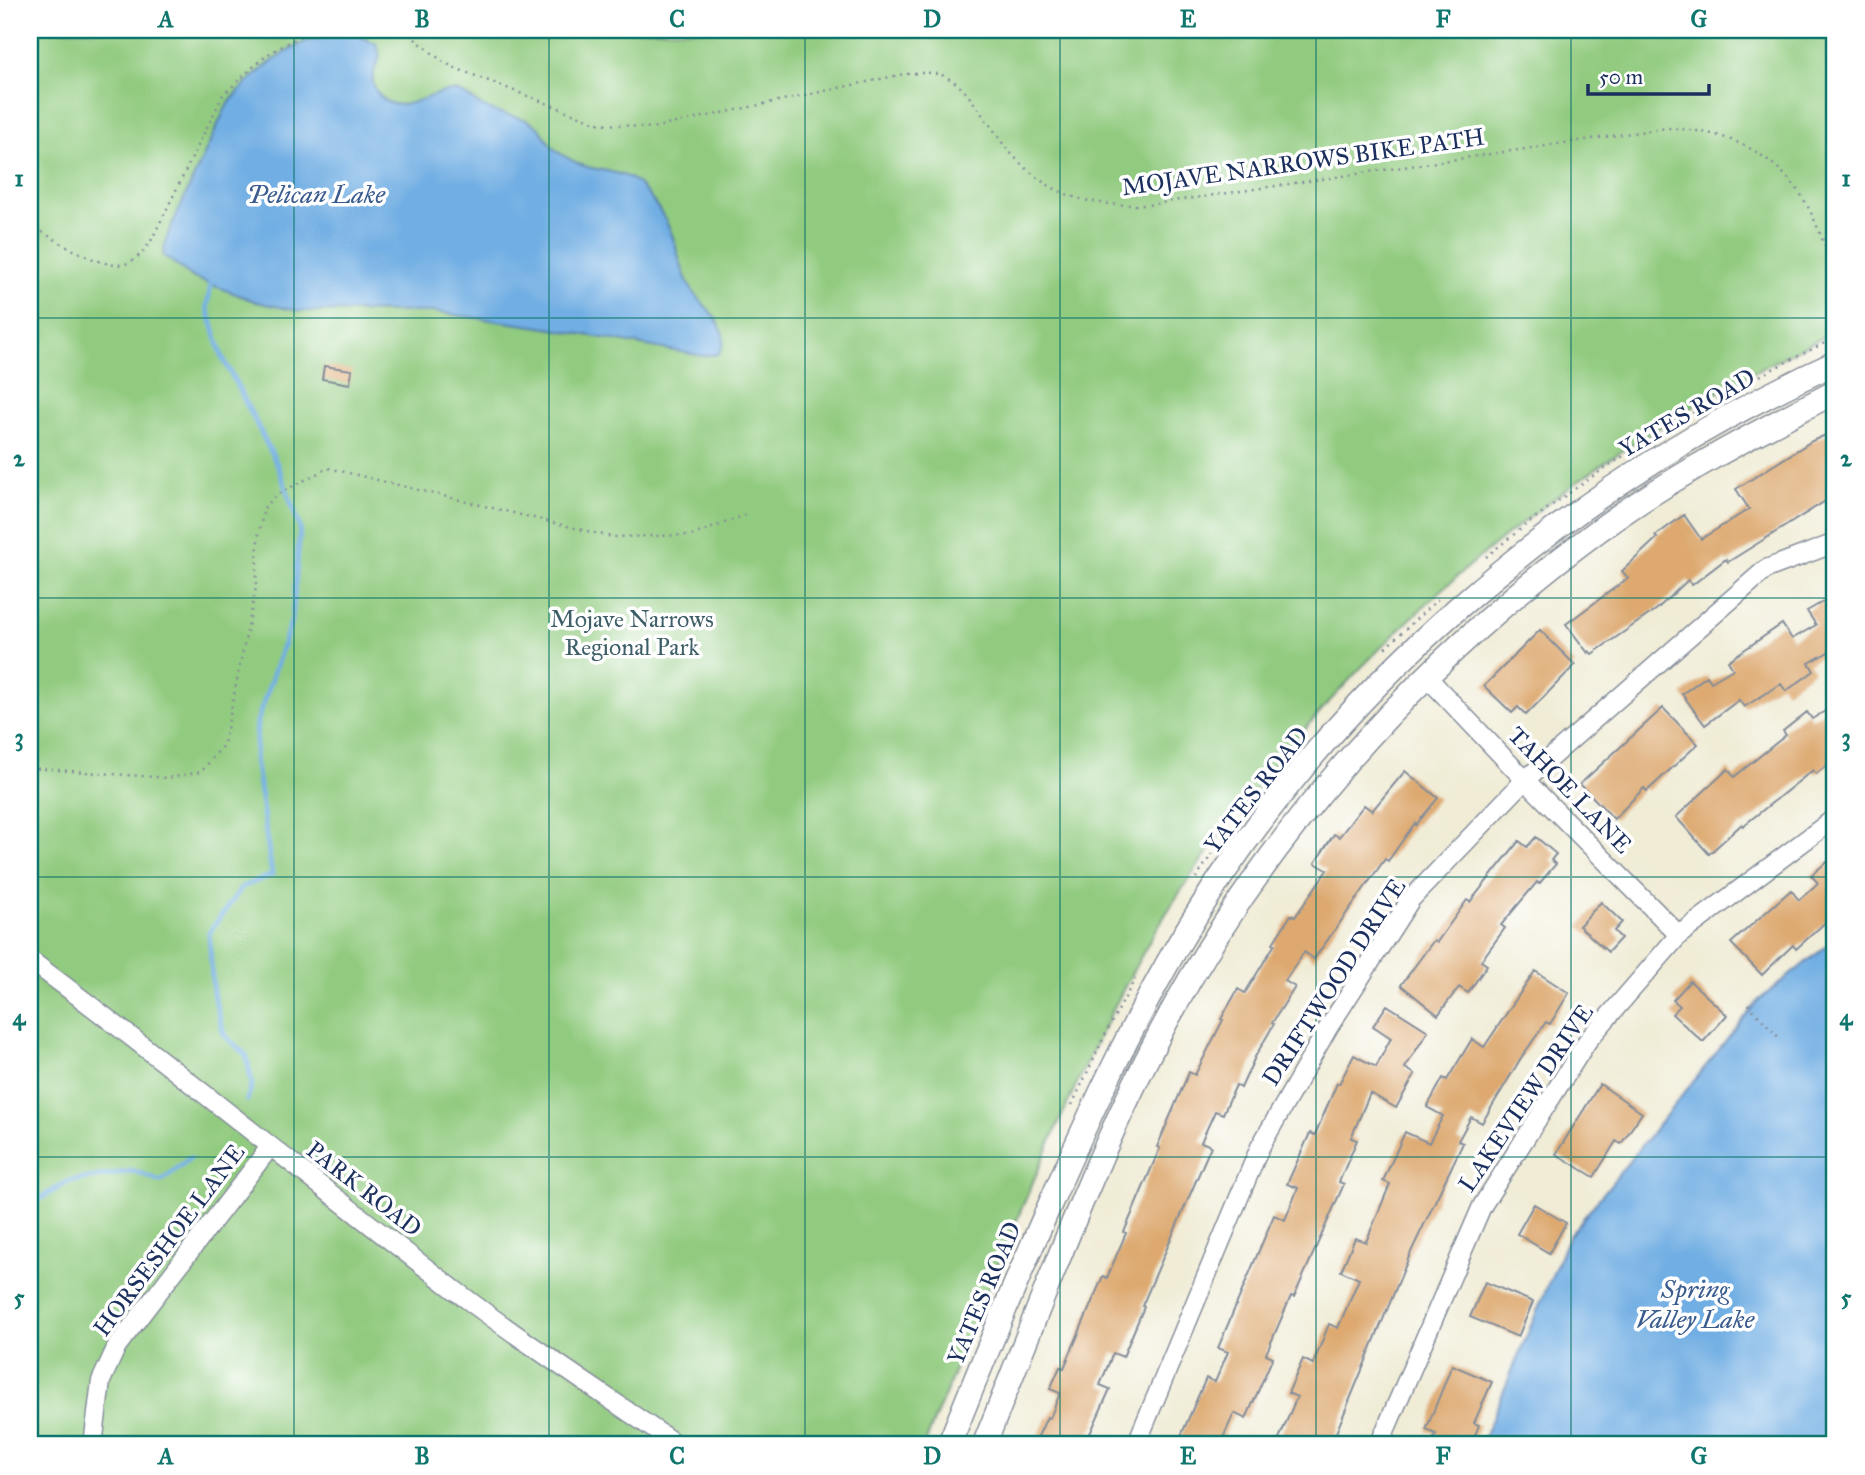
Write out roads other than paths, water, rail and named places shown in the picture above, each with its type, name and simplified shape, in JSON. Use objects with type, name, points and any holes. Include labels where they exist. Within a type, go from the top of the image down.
[{"type":"main road","name":"YATES ROAD","points":[[949,1445],[1022,1269],[1123,1046],[1205,903],[1277,801],[1388,675],[1474,594],[1578,510],[1654,459],[1732,413],[1835,363]]},
{"type":"main road","points":[[984,1445],[1108,1142],[1155,1044],[1226,922],[1298,820],[1352,755],[1426,677],[1512,598],[1600,529],[1677,479],[1755,433],[1835,392]]},
{"type":"street","name":"DRIFTWOOD DRIVE","points":[[1136,1445],[1260,1147],[1328,1028],[1411,899],[1525,780],[1766,569],[1835,543]]},
{"type":"street","name":"TAHOE LANE","points":[[1426,677],[1679,936]]},
{"type":"street","name":"LAKEVIEW DRIVE","points":[[1379,1445],[1482,1206],[1588,1040],[1679,936],[1835,818]]},
{"type":"street","name":"PARK ROAD","points":[[30,961],[173,1068],[270,1147],[463,1296],[677,1445]]},
{"type":"street","name":"HORSESHOE LANE","points":[[93,1445],[101,1381],[117,1346],[270,1147]]},
{"type":"water","name":"Pelican Lake","points":[[330,34],[354,34],[377,44],[380,57],[373,81],[379,95],[387,102],[406,104],[436,94],[458,92],[487,109],[532,122],[552,147],[579,164],[621,174],[636,182],[663,216],[690,287],[721,328],[724,343],[718,354],[703,356],[547,328],[434,312],[298,311],[257,302],[194,278],[163,255],[167,236],[225,109],[249,81],[278,57],[303,43]]},
{"type":"water","name":"Spring Valley Lake","points":[[1835,939],[1835,1445],[1481,1445],[1568,1237],[1759,1000]]},
{"type":"waterway","points":[[211,284],[207,307],[222,356],[278,466],[300,528],[292,619],[257,722],[255,758],[272,875],[242,887],[209,933],[213,992],[224,1035],[246,1055],[252,1083],[247,1100]]},
{"type":"waterway","points":[[30,1205],[69,1181],[134,1171],[161,1181],[190,1158]]},
{"type":"park label","name":"Mojave Narrows Regional Park","points":[[632,633]]}]
